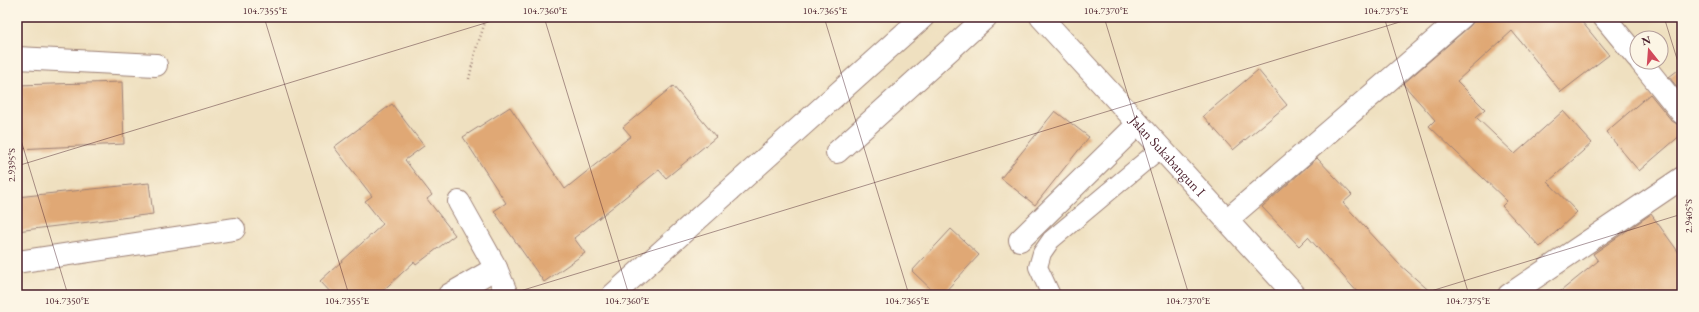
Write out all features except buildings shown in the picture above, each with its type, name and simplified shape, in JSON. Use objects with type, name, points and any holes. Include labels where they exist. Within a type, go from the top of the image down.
[{"type":"street","points":[[613,295],[923,17]]},
{"type":"street","points":[[837,152],[986,17]]},
{"type":"street","name":"Jalan Sukabangun I","points":[[1041,17],[1295,295]]},
{"type":"street","points":[[1228,220],[1462,17]]},
{"type":"street","points":[[1604,17],[1629,47]]},
{"type":"street","points":[[17,58],[156,65]]},
{"type":"street","points":[[1647,70],[1682,113]]},
{"type":"street","points":[[1020,240],[1138,124]]},
{"type":"street","points":[[1509,295],[1682,178]]},
{"type":"street","points":[[459,202],[496,268],[507,295]]},
{"type":"street","points":[[17,262],[234,229]]},
{"type":"street","points":[[449,295],[496,268]]},
{"type":"lane","points":[[1050,295],[1038,267],[1042,253],[1051,240],[1161,148]]},
{"type":"path","points":[[469,79],[476,48],[487,17]]}]
